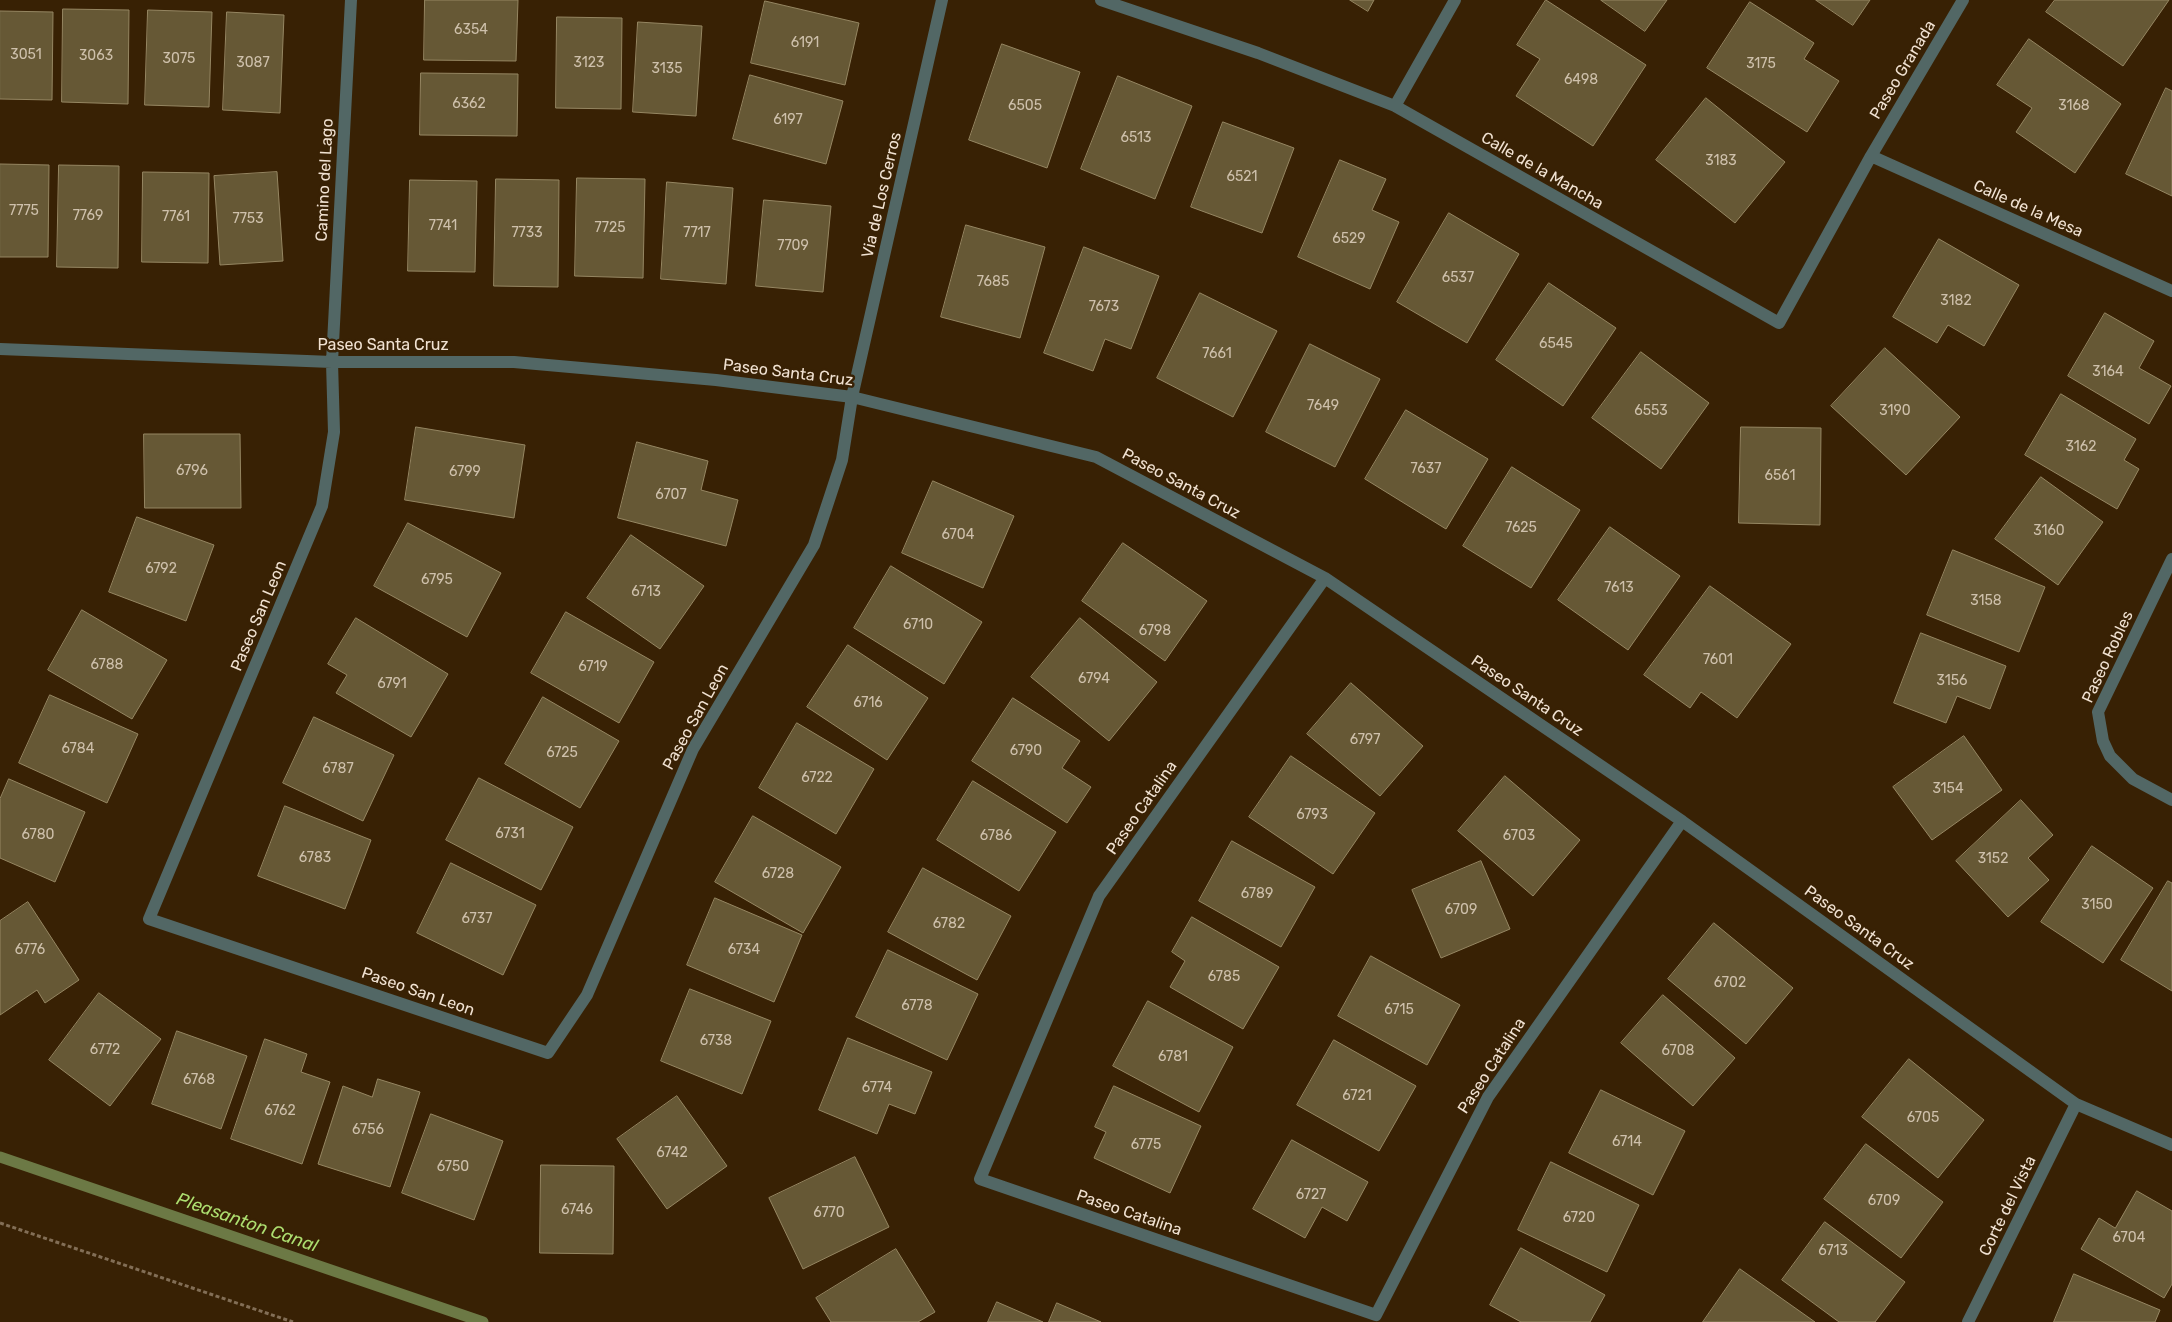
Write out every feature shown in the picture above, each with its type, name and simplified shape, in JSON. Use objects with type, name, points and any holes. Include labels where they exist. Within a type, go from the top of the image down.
[{"type":"street","name":"Camino del Lago","points":[[332,362],[351,0]]},
{"type":"street","name":"Via de Los Cerros","points":[[852,397],[942,0]]},
{"type":"street","name":"Calle de la Mancha","points":[[1102,0],[1258,53],[1395,106],[1779,324],[1871,156]]},
{"type":"street","points":[[1395,106],[1454,0]]},
{"type":"street","name":"Paseo Granada","points":[[1871,156],[1963,0]]},
{"type":"street","name":"Calle de la Mesa","points":[[1871,156],[2172,291]]},
{"type":"street","name":"Paseo Santa Cruz","points":[[0,350],[332,362],[514,362],[716,380],[852,397],[1096,457],[1326,578],[1682,821],[2076,1104],[2172,1145]]},
{"type":"street","name":"Paseo San Leon","points":[[332,362],[334,432],[322,506],[149,919],[548,1053],[588,995],[693,749],[814,545],[842,460],[852,397]]},
{"type":"street","name":"Paseo Robles","points":[[2172,559],[2098,712],[2103,741],[2110,756],[2133,779],[2172,800]]},
{"type":"street","name":"Paseo Catalina","points":[[1326,578],[1099,896],[980,1179],[1376,1315],[1488,1097],[1682,821]]},
{"type":"street","name":"Corte del Vista","points":[[1968,1322],[2076,1104]]},
{"type":"path","points":[[0,1223],[293,1322]]},
{"type":"building","points":[[425,0],[518,0],[516,61],[424,60]]},
{"type":"building","points":[[1350,0],[1374,0],[1368,11]]},
{"type":"building","points":[[1546,0],[1646,65],[1593,146],[1516,96],[1540,59],[1517,45]]},
{"type":"building","points":[[1601,0],[1667,0],[1645,31]]},
{"type":"building","points":[[1816,0],[1870,0],[1853,25]]},
{"type":"building","points":[[2055,0],[2169,0],[2123,66],[2046,12]]},
{"type":"building","points":[[765,1],[859,23],[845,85],[751,63]]},
{"type":"building","points":[[1750,2],[1814,43],[1804,59],[1839,81],[1807,132],[1707,68]]},
{"type":"building","points":[[63,9],[129,10],[128,104],[62,102]]},
{"type":"building","points":[[148,10],[212,12],[209,107],[145,105]]},
{"type":"building","points":[[0,11],[53,12],[52,100],[0,99]]},
{"type":"building","points":[[227,12],[284,15],[280,113],[223,110]]},
{"type":"building","points":[[557,17],[622,18],[621,109],[556,108]]},
{"type":"building","points":[[638,22],[702,26],[696,116],[633,112]]},
{"type":"building","points":[[2029,39],[2121,104],[2075,173],[2016,132],[2032,108],[1997,85]]},
{"type":"building","points":[[1002,44],[1080,72],[1047,168],[969,140]]},
{"type":"building","points":[[421,73],[518,74],[517,136],[420,135]]},
{"type":"building","points":[[750,75],[843,101],[826,164],[733,139]]},
{"type":"building","points":[[1118,76],[1192,106],[1155,199],[1081,169]]},
{"type":"building","points":[[2166,88],[2172,91],[2172,196],[2126,174]]},
{"type":"building","points":[[1706,98],[1785,162],[1735,223],[1656,160]]},
{"type":"building","points":[[1223,122],[1294,148],[1262,233],[1191,207]]},
{"type":"building","points":[[1340,160],[1386,179],[1372,210],[1399,222],[1370,289],[1298,257]]},
{"type":"building","points":[[0,164],[49,165],[48,257],[0,257]]},
{"type":"building","points":[[59,165],[119,166],[118,268],[57,267]]},
{"type":"building","points":[[143,172],[209,173],[208,263],[142,262]]},
{"type":"building","points":[[277,172],[283,261],[220,265],[214,176]]},
{"type":"building","points":[[577,178],[645,179],[643,278],[575,276]]},
{"type":"building","points":[[496,179],[559,180],[558,287],[494,286]]},
{"type":"building","points":[[410,180],[477,181],[475,272],[408,271]]},
{"type":"building","points":[[667,182],[733,188],[726,284],[661,279]]},
{"type":"building","points":[[764,200],[831,206],[823,292],[756,286]]},
{"type":"building","points":[[1449,213],[1519,254],[1467,343],[1397,302]]},
{"type":"building","points":[[966,225],[1045,247],[1020,338],[941,317]]},
{"type":"building","points":[[1939,239],[2019,285],[1984,346],[1948,325],[1937,343],[1893,317]]},
{"type":"building","points":[[1084,247],[1159,276],[1131,349],[1105,339],[1093,371],[1044,353]]},
{"type":"building","points":[[1549,283],[1616,328],[1563,406],[1496,360]]},
{"type":"building","points":[[1200,293],[1277,331],[1233,417],[1157,378]]},
{"type":"building","points":[[2105,313],[2154,341],[2139,368],[2171,386],[2149,424],[2068,376]]},
{"type":"building","points":[[1310,344],[1380,379],[1335,467],[1266,432]]},
{"type":"building","points":[[1885,348],[1960,417],[1906,475],[1831,406]]},
{"type":"building","points":[[1641,352],[1709,403],[1661,469],[1592,418]]},
{"type":"building","points":[[2061,394],[2136,439],[2124,460],[2139,469],[2117,509],[2025,455]]},
{"type":"building","points":[[1406,410],[1488,459],[1446,529],[1365,479]]},
{"type":"building","points":[[416,427],[525,445],[514,518],[405,500]]},
{"type":"building","points":[[1741,427],[1821,428],[1820,525],[1739,523]]},
{"type":"building","points":[[144,434],[240,434],[241,508],[145,508]]},
{"type":"building","points":[[637,442],[708,461],[701,490],[738,500],[726,546],[618,518]]},
{"type":"building","points":[[1512,467],[1580,510],[1531,588],[1463,546]]},
{"type":"building","points":[[2041,477],[2103,522],[2058,585],[1995,539]]},
{"type":"building","points":[[933,481],[1014,516],[983,588],[902,553]]},
{"type":"building","points":[[137,517],[214,545],[186,621],[109,592]]},
{"type":"building","points":[[408,523],[501,573],[467,637],[374,586]]},
{"type":"building","points":[[1610,527],[1680,576],[1628,650],[1558,600]]},
{"type":"building","points":[[631,535],[704,586],[660,649],[587,598]]},
{"type":"building","points":[[1123,543],[1207,601],[1165,661],[1082,601]]},
{"type":"building","points":[[1953,550],[2045,587],[2019,652],[1927,615]]},
{"type":"building","points":[[891,566],[982,622],[944,684],[854,628]]},
{"type":"building","points":[[1710,586],[1791,644],[1737,718],[1701,692],[1690,708],[1644,675]]},
{"type":"building","points":[[82,610],[167,660],[132,719],[48,670]]},
{"type":"building","points":[[566,612],[654,662],[619,723],[531,673]]},
{"type":"building","points":[[356,618],[448,674],[411,737],[336,693],[347,675],[328,664]]},
{"type":"building","points":[[1080,618],[1157,682],[1109,741],[1031,677]]},
{"type":"building","points":[[1921,633],[2006,666],[1990,709],[1957,696],[1946,723],[1894,703]]},
{"type":"building","points":[[848,645],[928,698],[887,760],[807,707]]},
{"type":"building","points":[[1351,683],[1423,746],[1380,796],[1307,734]]},
{"type":"building","points":[[50,695],[138,734],[107,803],[19,763]]},
{"type":"building","points":[[543,697],[619,741],[580,808],[505,764]]},
{"type":"building","points":[[1013,698],[1080,741],[1062,768],[1091,787],[1067,823],[972,761]]},
{"type":"building","points":[[314,717],[394,755],[363,821],[283,783]]},
{"type":"building","points":[[797,723],[874,769],[836,834],[759,788]]},
{"type":"building","points":[[1964,736],[2002,790],[1932,840],[1893,787]]},
{"type":"building","points":[[1291,756],[1375,813],[1333,874],[1249,817]]},
{"type":"building","points":[[1505,776],[1580,840],[1533,896],[1458,831]]},
{"type":"building","points":[[479,778],[573,827],[541,890],[446,840]]},
{"type":"building","points":[[9,779],[85,812],[55,882],[0,858],[0,799]]},
{"type":"building","points":[[973,781],[1056,832],[1019,891],[937,840]]},
{"type":"building","points":[[2021,800],[2053,835],[2028,858],[2049,880],[2008,917],[1956,861]]},
{"type":"building","points":[[285,806],[371,840],[345,909],[258,876]]},
{"type":"building","points":[[753,816],[841,867],[803,933],[715,882]]},
{"type":"building","points":[[1232,841],[1315,887],[1281,947],[1199,901]]},
{"type":"building","points":[[2092,846],[2153,888],[2103,963],[2041,922]]},
{"type":"building","points":[[1481,861],[1510,929],[1441,958],[1412,890]]},
{"type":"building","points":[[451,863],[536,905],[503,975],[417,933]]},
{"type":"building","points":[[923,868],[1011,916],[977,980],[888,932]]},
{"type":"building","points":[[2168,881],[2172,883],[2172,991],[2121,960]]},
{"type":"building","points":[[715,898],[802,935],[774,1002],[687,965]]},
{"type":"building","points":[[28,902],[79,980],[45,1003],[37,990],[0,1015],[0,921]]},
{"type":"building","points":[[1192,917],[1279,967],[1243,1029],[1170,987],[1185,961],[1172,952]]},
{"type":"building","points":[[1714,923],[1793,988],[1746,1044],[1668,979]]},
{"type":"building","points":[[888,950],[978,994],[947,1060],[856,1017]]},
{"type":"building","points":[[1371,956],[1460,1005],[1427,1065],[1338,1016]]},
{"type":"building","points":[[690,989],[771,1021],[742,1094],[661,1061]]},
{"type":"building","points":[[99,993],[161,1039],[110,1106],[49,1060]]},
{"type":"building","points":[[1663,995],[1735,1058],[1693,1106],[1621,1043]]},
{"type":"building","points":[[1148,1001],[1233,1047],[1199,1112],[1113,1066]]},
{"type":"building","points":[[177,1031],[247,1056],[221,1129],[152,1104]]},
{"type":"building","points":[[848,1038],[932,1072],[915,1114],[889,1104],[877,1134],[819,1110]]},
{"type":"building","points":[[265,1039],[307,1054],[301,1072],[330,1082],[302,1164],[231,1139]]},
{"type":"building","points":[[1334,1040],[1416,1086],[1379,1151],[1297,1105]]},
{"type":"building","points":[[1909,1059],[1984,1120],[1938,1178],[1862,1117]]},
{"type":"building","points":[[378,1079],[420,1092],[390,1187],[318,1164],[343,1086],[372,1097]]},
{"type":"building","points":[[1114,1086],[1201,1126],[1170,1193],[1094,1158],[1106,1132],[1095,1127]]},
{"type":"building","points":[[1601,1090],[1685,1131],[1653,1195],[1569,1153]]},
{"type":"building","points":[[677,1096],[727,1166],[667,1209],[617,1139]]},
{"type":"building","points":[[431,1114],[503,1141],[474,1220],[402,1193]]},
{"type":"building","points":[[1292,1140],[1368,1182],[1347,1221],[1322,1207],[1305,1238],[1253,1209]]},
{"type":"building","points":[[1866,1144],[1943,1202],[1901,1258],[1824,1199]]},
{"type":"building","points":[[855,1157],[889,1227],[803,1269],[769,1198]]},
{"type":"building","points":[[1551,1162],[1639,1205],[1607,1272],[1518,1230]]},
{"type":"building","points":[[541,1165],[614,1166],[613,1254],[540,1253]]},
{"type":"building","points":[[2137,1191],[2172,1211],[2172,1284],[2164,1298],[2081,1249],[2099,1218],[2115,1228]]},
{"type":"building","points":[[1825,1222],[1905,1282],[1875,1322],[1839,1322],[1782,1280]]},
{"type":"building","points":[[1521,1248],[1605,1295],[1590,1322],[1521,1322],[1490,1305]]},
{"type":"building","points":[[896,1249],[935,1312],[918,1322],[831,1322],[816,1298]]},
{"type":"building","points":[[1740,1269],[1815,1322],[1703,1322]]},
{"type":"building","points":[[2074,1274],[2160,1310],[2155,1322],[2054,1322]]},
{"type":"building","points":[[997,1302],[1043,1322],[988,1322]]},
{"type":"building","points":[[1057,1303],[1101,1322],[1049,1322]]},
{"type":"waterway","name":"Pleasanton Canal","points":[[0,1157],[483,1322]]}]
